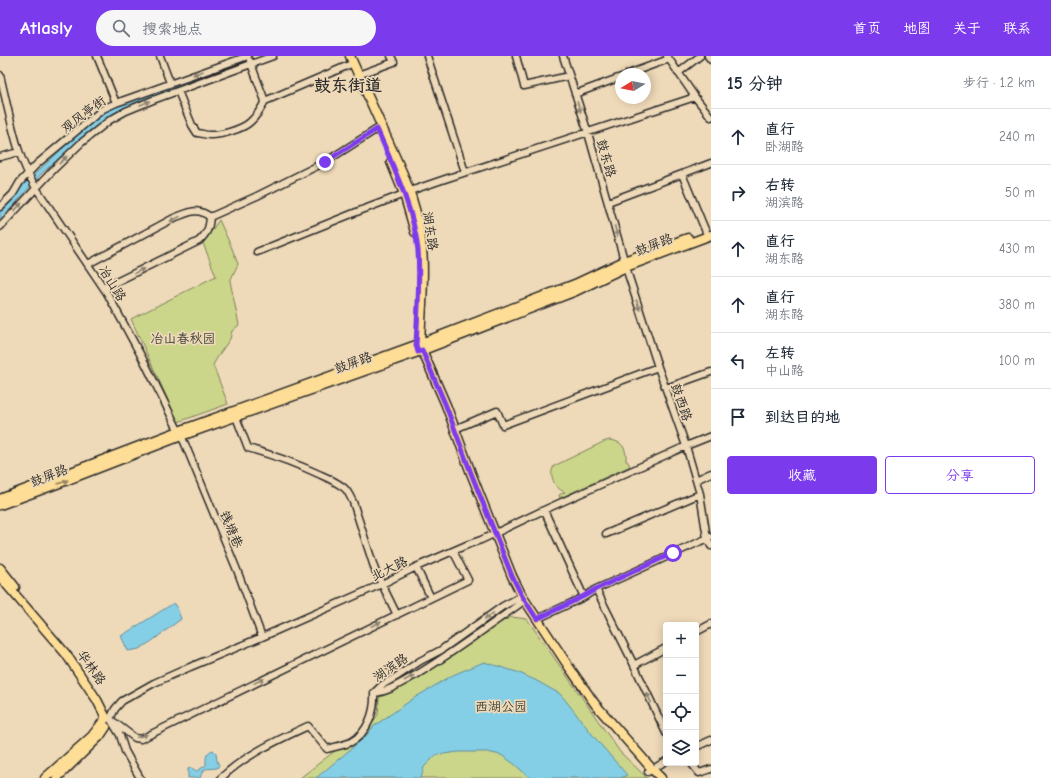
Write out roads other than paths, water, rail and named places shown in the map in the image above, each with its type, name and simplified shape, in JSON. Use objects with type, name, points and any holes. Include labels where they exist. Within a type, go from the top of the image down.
[{"type":"main road","name":"湖东路","points":[[345,56],[407,193]]},
{"type":"main road","name":"湖东路","points":[[350,56],[416,214],[421,235],[423,298],[419,347],[493,534],[522,599]]},
{"type":"main road","name":"鼓屏路","points":[[0,499],[576,291],[625,264],[709,232]]},
{"type":"main road","name":"湖东路","points":[[419,347],[446,406],[493,534]]},
{"type":"main road","name":"鼓屏路","points":[[0,505],[65,482],[180,433],[236,417],[419,347]]},
{"type":"main road","name":"华林路","points":[[0,568],[78,665],[94,691],[108,719]]},
{"type":"main road","name":"华林路","points":[[0,577],[66,654],[108,719]]},
{"type":"main road","points":[[522,599],[595,704],[655,778]]},
{"type":"main road","points":[[522,599],[585,698],[650,770],[661,778]]},
{"type":"main road","points":[[45,778],[92,736],[108,719]]},
{"type":"main road","points":[[57,778],[100,736],[108,719]]},
{"type":"street","points":[[97,56],[116,103]]},
{"type":"street","points":[[160,56],[170,83]]},
{"type":"street","points":[[248,56],[265,101]]},
{"type":"street","name":"观风亭街","points":[[0,207],[13,194],[20,182],[37,164],[103,109],[238,57],[248,56]]},
{"type":"street","points":[[0,227],[55,168],[81,143],[110,120],[126,111],[272,56]]},
{"type":"street","points":[[358,75],[394,62],[392,56]]},
{"type":"street","points":[[427,56],[465,172]]},
{"type":"street","points":[[516,56],[524,86],[569,76]]},
{"type":"street","name":"鼓东路","points":[[563,56],[588,133],[625,264]]},
{"type":"street","points":[[678,73],[700,56]]},
{"type":"street","points":[[708,56],[711,60]]},
{"type":"street","points":[[642,68],[668,57],[695,97],[711,117]]},
{"type":"street","points":[[178,91],[192,125],[197,133],[210,135],[225,133],[250,123],[259,112],[265,101],[349,65]]},
{"type":"street","name":"冶山路","points":[[0,75],[13,132],[19,152],[28,173],[36,188],[104,288],[146,363],[180,433]]},
{"type":"street","points":[[575,94],[615,79]]},
{"type":"street","points":[[257,252],[354,213],[465,172],[695,97]]},
{"type":"street","points":[[103,109],[110,120]]},
{"type":"street","points":[[210,217],[257,196],[325,162],[377,129]]},
{"type":"street","points":[[0,157],[19,152]]},
{"type":"street","points":[[608,202],[711,163]]},
{"type":"street","points":[[682,174],[709,232]]},
{"type":"street","points":[[88,264],[174,218],[197,211],[204,212],[210,217]]},
{"type":"street","points":[[104,288],[199,241],[206,235],[210,217]]},
{"type":"street","name":"鼓西路","points":[[625,264],[658,367],[686,446],[700,494],[711,546]]},
{"type":"street","points":[[455,429],[497,411],[503,425],[658,367]]},
{"type":"street","points":[[666,388],[711,372]]},
{"type":"street","points":[[236,417],[248,448],[271,454],[295,463],[344,487],[353,502],[375,570],[397,615]]},
{"type":"street","name":"钱塘巷","points":[[180,433],[237,570],[262,637]]},
{"type":"street","name":"北大路","points":[[108,719],[122,701],[154,683],[190,666],[262,637],[711,436]]},
{"type":"street","points":[[696,480],[711,473]]},
{"type":"street","points":[[606,534],[700,494]]},
{"type":"street","points":[[544,510],[584,596]]},
{"type":"street","points":[[537,619],[596,589],[709,537]]},
{"type":"street","points":[[108,719],[135,738],[141,738],[397,615],[468,580],[453,551]]},
{"type":"street","points":[[416,567],[431,598]]},
{"type":"street","points":[[596,589],[665,730]]},
{"type":"street","name":"湖滨路","points":[[221,778],[230,769],[256,752],[308,726],[327,750],[350,742],[362,733],[370,720],[374,702],[374,693],[382,685],[441,650],[503,606],[522,599]]},
{"type":"street","points":[[699,630],[711,624]]},
{"type":"street","points":[[634,665],[663,650]]},
{"type":"street","points":[[108,719],[120,735],[124,751],[140,778]]},
{"type":"street","points":[[699,746],[711,740]]},
{"type":"street","points":[[650,770],[663,763]]},
{"type":"street","points":[[693,766],[699,774],[711,769]]},
{"type":"water","points":[[246,56],[248,62],[134,103],[89,131],[41,174],[0,219],[0,212],[26,182],[99,115],[121,103]]},
{"type":"water","points":[[174,603],[181,619],[139,649],[128,651],[121,636]]},
{"type":"water","name":"西湖公园","points":[[484,662],[517,672],[560,694],[627,775],[621,778],[530,778],[501,755],[487,752],[458,752],[436,755],[424,767],[421,778],[316,778],[364,738],[374,726],[414,698],[453,675]]},
{"type":"water","points":[[213,750],[216,753],[219,765],[217,768],[205,769],[200,778],[188,778],[188,769],[191,768],[197,771],[206,765],[207,754]]},
{"type":"district","name":"鼓东街道","points":[[348,85]]},
{"type":"park label","name":"冶山春秋园","points":[[183,338]]}]
